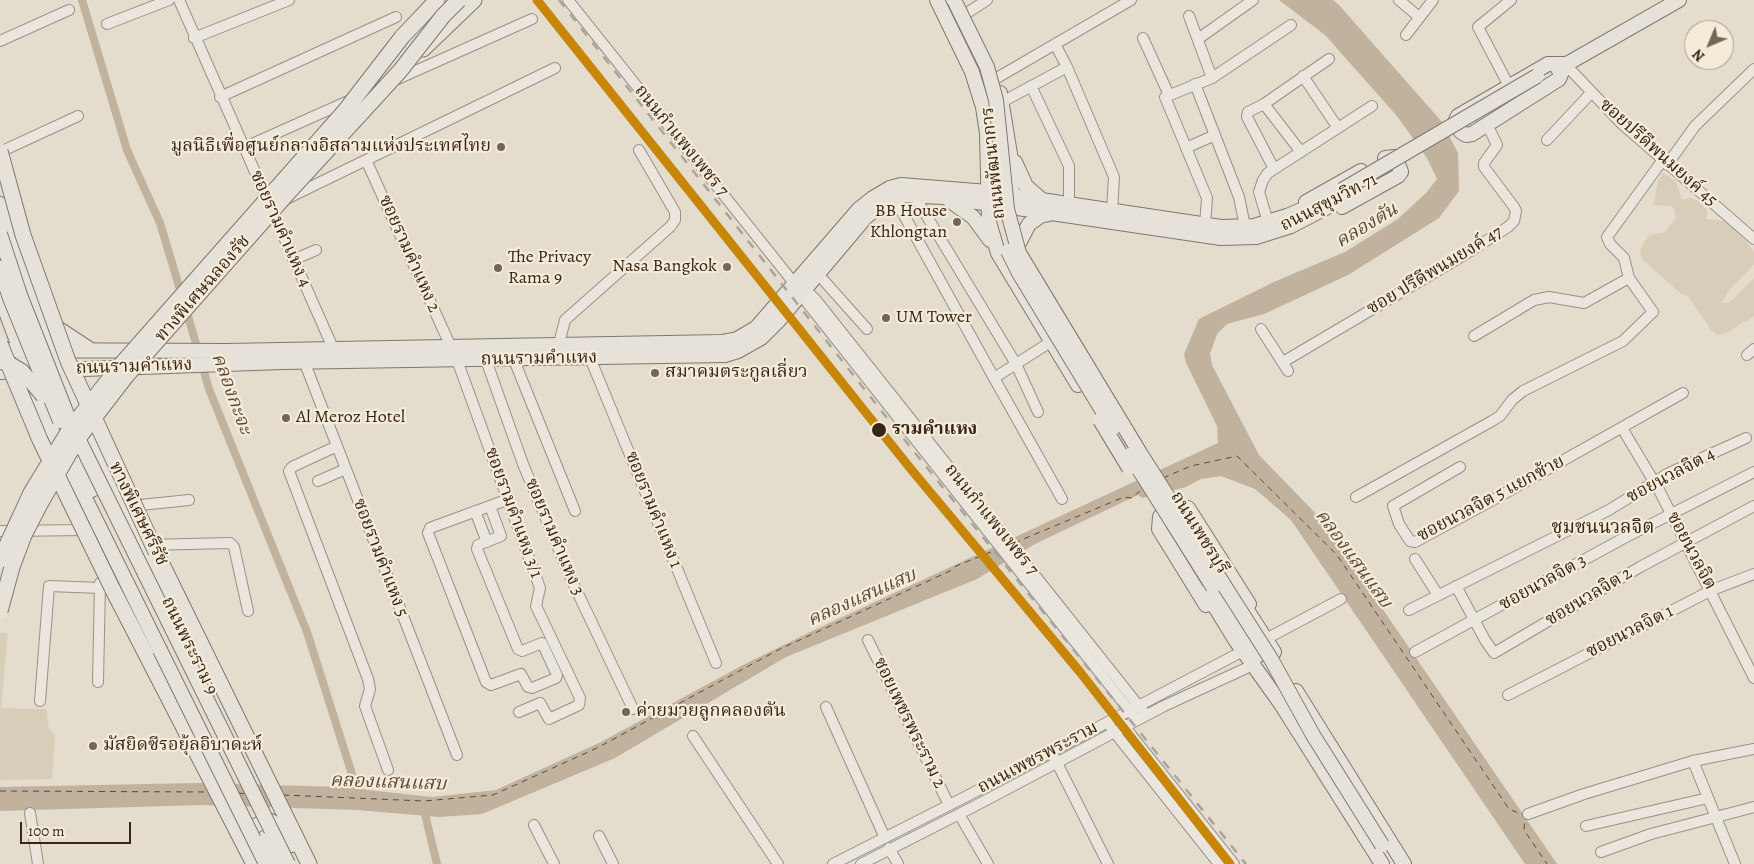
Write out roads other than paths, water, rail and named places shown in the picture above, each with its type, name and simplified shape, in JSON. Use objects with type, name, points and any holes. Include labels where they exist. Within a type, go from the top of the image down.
[{"type":"highway","points":[[402,37],[429,0]]},
{"type":"highway","name":"ทางพิเศษฉลองรัช","points":[[0,560],[31,493],[70,429],[118,368],[344,112],[402,37],[438,0]]},
{"type":"highway","name":"ทางพิเศษฉลองรัช","points":[[0,612],[12,566],[24,535],[77,440],[127,375],[286,194],[400,72],[444,16],[460,0]]},
{"type":"highway","points":[[400,72],[474,0]]},
{"type":"highway","name":"ทางพิเศษศรีรัช","points":[[0,152],[29,252],[58,335],[84,400],[152,544],[309,864]]},
{"type":"highway","points":[[0,344],[40,440],[76,516],[255,864]]},
{"type":"main road","name":"ถนนพัฒนาการ","points":[[937,0],[976,84],[987,133],[989,164],[987,198]]},
{"type":"main road","name":"ถนนพัฒนาการ","points":[[944,0],[980,70],[994,129],[1000,221],[1005,243],[1023,270]]},
{"type":"main road","name":"ถนนพัฒนาการ","points":[[954,0],[987,67],[996,100],[1010,224],[1023,270]]},
{"type":"main road","name":"ถนนสุขุมวิท 71","points":[[1012,202],[1050,214],[1221,238],[1256,237],[1345,193],[1679,0]]},
{"type":"main road","name":"ถนนพัฒนาการ","points":[[964,6],[995,78],[1002,102],[1009,144],[1012,202]]},
{"type":"main road","points":[[1548,64],[1562,67],[1559,79],[1472,134],[1466,135],[1461,132],[1456,120],[1509,86],[1548,64]]},
{"type":"main road","points":[[976,84],[984,84],[995,78]]},
{"type":"main road","points":[[1009,144],[1021,178],[1032,192],[1043,200]]},
{"type":"main road","points":[[1388,156],[1394,157],[1401,167],[1401,172],[1398,176],[1320,219],[1299,227],[1289,221],[1297,207],[1388,156]]},
{"type":"main road","points":[[943,192],[970,184],[982,175],[989,164]]},
{"type":"main road","name":"ถนนรามคำแหง","points":[[226,358],[304,361],[334,355],[457,360],[514,360],[710,356],[738,351],[761,338],[859,210],[873,198],[890,188],[901,185],[1012,202]]},
{"type":"main road","name":"ถนนรามคำแหง","points":[[0,350],[92,350],[168,358],[226,358],[334,355],[451,347],[653,342],[705,343],[737,338],[756,328],[818,274],[865,218],[879,206],[895,199],[943,192]]},
{"type":"main road","points":[[943,192],[973,217],[998,253]]},
{"type":"main road","name":"ถนนเพชรบุรี","points":[[987,198],[989,222],[998,253],[1078,385],[1210,589],[1260,660],[1281,704]]},
{"type":"main road","name":"ถนนสุขุมวิท 71","points":[[1012,202],[1043,200],[1221,227],[1289,221]]},
{"type":"main road","name":"ถนนเพชรบุรี","points":[[1012,202],[1019,242],[1227,579],[1257,623],[1320,732],[1404,864]]},
{"type":"main road","name":"ถนนพระราม 9","points":[[0,204],[28,294],[70,396],[140,545],[296,864]]},
{"type":"main road","points":[[1019,242],[1029,224],[1040,216],[1050,214]]},
{"type":"main road","name":"ถนนพระราม 9","points":[[0,234],[20,295],[70,422],[288,864]]},
{"type":"main road","name":"ถนนพระราม 9","points":[[0,268],[53,421],[100,530],[266,864]]},
{"type":"main road","name":"ถนนเพชรบุรี","points":[[1023,270],[1210,589],[1240,646],[1281,704],[1382,864]]},
{"type":"main road","name":"ถนนเพชรบุรี","points":[[1023,270],[1271,659],[1313,735],[1394,864]]},
{"type":"main road","points":[[28,294],[39,312],[55,327],[92,350]]},
{"type":"main road","points":[[0,297],[0,302]]},
{"type":"main road","name":"ถนนพระราม 9","points":[[0,297],[19,349],[53,421],[278,864]]},
{"type":"main road","points":[[1063,316],[1073,352],[1144,470]]},
{"type":"main road","points":[[1052,341],[1073,352]]},
{"type":"main road","points":[[653,342],[653,356]]},
{"type":"main road","name":"ถนนรามคำแหง","points":[[0,372],[94,368],[168,358]]},
{"type":"main road","points":[[0,361],[10,364],[34,382],[53,421]]},
{"type":"main road","points":[[70,396],[80,378],[94,368]]},
{"type":"main road","points":[[0,378],[21,390],[53,421]]},
{"type":"main road","points":[[1240,646],[1218,624],[1159,529],[1160,517],[1164,511],[1172,505],[1188,508],[1246,598],[1257,623]]},
{"type":"main road","points":[[255,864],[246,836],[252,828],[262,822],[271,820],[283,828],[301,864]]},
{"type":"street","points":[[107,24],[169,0]]},
{"type":"street","name":"ซอยรามคำแหง 4","points":[[179,0],[334,355]]},
{"type":"street","points":[[194,38],[289,0]]},
{"type":"street","name":"ถนนกำแพงเพชร 7","points":[[568,0],[1142,718]]},
{"type":"street","points":[[964,6],[987,0]]},
{"type":"street","points":[[995,78],[1131,0]]},
{"type":"street","points":[[1198,39],[1252,0]]},
{"type":"street","points":[[1399,0],[1419,17]]},
{"type":"street","points":[[1406,35],[1433,0]]},
{"type":"street","points":[[1509,86],[1478,27],[1479,24],[1511,0]]},
{"type":"street","points":[[0,41],[69,10]]},
{"type":"street","points":[[1189,16],[1212,78]]},
{"type":"street","points":[[220,97],[396,18]]},
{"type":"street","points":[[243,148],[532,19]]},
{"type":"street","points":[[1167,96],[1212,78],[1291,25]]},
{"type":"street","points":[[1143,38],[1206,198],[1205,225]]},
{"type":"street","points":[[1055,44],[1068,67],[1114,177],[1112,211]]},
{"type":"street","points":[[1274,169],[1246,117],[1248,112],[1264,104],[1329,59]]},
{"type":"street","points":[[1002,102],[1068,67]]},
{"type":"street","name":"ซอยปรีดีพนมยงค์ 45","points":[[1562,67],[1665,163],[1754,239]]},
{"type":"street","points":[[270,207],[555,68]]},
{"type":"street","points":[[1356,497],[1500,416],[1512,400],[1523,392],[1623,341],[1653,311],[1629,278],[1624,258],[1610,244],[1607,237],[1695,126],[1754,69]]},
{"type":"street","points":[[1303,76],[1338,128]]},
{"type":"street","points":[[1195,84],[1239,197],[1244,226]]},
{"type":"street","points":[[1031,86],[1069,166],[1069,204]]},
{"type":"street","points":[[1547,140],[1591,93]]},
{"type":"street","points":[[1264,104],[1301,152]]},
{"type":"street","points":[[1268,222],[1259,192],[1262,180],[1274,169],[1372,106]]},
{"type":"street","points":[[0,152],[78,116]]},
{"type":"street","name":"ซอย ปรีดีพนมยงค์ 47","points":[[1260,329],[1286,367],[1464,255],[1514,221],[1516,211],[1514,206],[1484,167],[1484,163],[1497,145],[1487,124]]},
{"type":"street","points":[[1186,148],[1215,135]]},
{"type":"street","points":[[559,344],[564,320],[671,226],[675,220],[675,212],[639,150]]},
{"type":"street","name":"ซอยรามคำแหง 2","points":[[366,160],[451,347]]},
{"type":"street","points":[[914,195],[1016,364],[1038,412]]},
{"type":"street","points":[[895,199],[1062,499]]},
{"type":"street","points":[[293,260],[316,250]]},
{"type":"street","points":[[818,274],[867,329]]},
{"type":"street","points":[[1474,336],[1534,300],[1549,297],[1584,303],[1629,278]]},
{"type":"street","points":[[994,378],[1052,341]]},
{"type":"street","name":"ซอยรามคำแหง 1","points":[[590,358],[716,662]]},
{"type":"street","name":"ซอยรามคำแหง 3/1","points":[[457,360],[540,588],[536,606],[580,698],[579,705],[549,719],[540,703],[519,712]]},
{"type":"street","name":"ซอยรามคำแหง 3","points":[[486,360],[523,464],[569,574],[632,709]]},
{"type":"street","points":[[514,360],[575,511]]},
{"type":"street","name":"ซอยรามคำแหง 5","points":[[304,361],[457,754]]},
{"type":"street","points":[[1622,428],[1683,393]]},
{"type":"street","name":"ซอยนวลจิต 5 แยกซ้าย","points":[[1460,467],[1393,506],[1399,524],[1410,541],[1415,542],[1622,428]]},
{"type":"street","name":"ซอยนวลจิต","points":[[1622,428],[1654,482],[1712,590],[1754,678]]},
{"type":"street","name":"ซอยนวลจิต 4","points":[[1409,610],[1609,510],[1654,482],[1746,438]]},
{"type":"street","points":[[337,446],[289,470],[368,679],[370,689],[365,706],[388,770]]},
{"type":"street","points":[[318,481],[346,469]]},
{"type":"street","name":"ซอยนวลจิต 3","points":[[1416,652],[1671,514],[1754,472]]},
{"type":"street","points":[[490,506],[501,536],[478,545],[477,549],[518,649],[522,651],[542,644],[557,675],[556,678],[532,688],[528,687],[521,674],[491,685],[486,682],[428,530],[490,506],[509,499]]},
{"type":"street","points":[[122,507],[190,500]]},
{"type":"street","name":"ซอยนวลจิต 2","points":[[1456,586],[1492,652],[1496,652],[1686,542],[1754,506]]},
{"type":"street","points":[[475,512],[487,542]]},
{"type":"street","points":[[0,531],[100,530]]},
{"type":"street","points":[[140,545],[230,543],[234,547],[248,611]]},
{"type":"street","points":[[1415,559],[1438,594]]},
{"type":"street","points":[[98,682],[101,576],[116,563]]},
{"type":"street","name":"ซอยนวลจิต 1","points":[[1508,695],[1712,590],[1754,574]]},
{"type":"street","points":[[40,700],[49,586],[100,588]]},
{"type":"street","points":[[1266,639],[1341,599]]},
{"type":"street","name":"ซอยเพชรพระราม 2","points":[[868,640],[949,805]]},
{"type":"street","name":"ถนนเพชรพระราม","points":[[833,864],[1052,752],[1134,708],[1240,646]]},
{"type":"street","name":"ถนนเพชรพระราม","points":[[861,864],[1114,732],[1253,665]]},
{"type":"street","points":[[826,707],[885,838]]},
{"type":"street","points":[[1117,717],[1234,864]]},
{"type":"street","points":[[1106,722],[1219,864]]},
{"type":"street","points":[[693,736],[778,864]]},
{"type":"street","points":[[1528,814],[1584,794],[1692,761],[1754,749]]},
{"type":"street","points":[[1052,752],[1108,864]]},
{"type":"street","points":[[1692,761],[1735,864]]},
{"type":"street","points":[[1586,826],[1708,798]]},
{"type":"street","points":[[1601,852],[1651,834],[1754,808]]},
{"type":"street","points":[[30,813],[38,864]]},
{"type":"street","points":[[959,814],[988,864]]},
{"type":"street","points":[[534,825],[554,864]]},
{"type":"street","points":[[599,836],[613,864]]},
{"type":"street","points":[[890,848],[898,864]]},
{"type":"waterway","name":"คลองกะจะ","points":[[82,0],[127,150],[160,223],[182,296]]},
{"type":"waterway","name":"คลองกะจะ","points":[[186,309],[209,389],[307,632],[351,771],[357,797]]},
{"type":"waterway","points":[[423,806],[437,864]]},
{"type":"railway","points":[[559,0],[887,418],[1246,864]]},
{"type":"place","name":"มูลนิธิเพื่อศูนย์กลางอิสลามแห่งประเทศไทย","points":[[501,147]]},
{"type":"place","name":"BB House Khlongtan","points":[[957,222]]},
{"type":"place","name":"Nasa Bangkok","points":[[727,267]]},
{"type":"place","name":"The Privacy Rama 9","points":[[498,268]]},
{"type":"place","name":"UM Tower","points":[[886,318]]},
{"type":"place","name":"สมาคมตระกูลเลี่ยว","points":[[655,373]]},
{"type":"place","name":"Al Meroz Hotel","points":[[286,418]]},
{"type":"place","name":"รามคำแหง","points":[[879,430]]},
{"type":"place","name":"ค่ายมวยลูกคลองตัน","points":[[626,712]]},
{"type":"place","name":"มัสยิดซีรอยุ้ลอิบาดะห์","points":[[93,746]]},
{"type":"district","name":"ชุมชนนวลจิต","points":[[1603,528]]},
{"type":"water label","name":"คลองตัน","points":[[1367,226]]},
{"type":"water label","name":"คลองแสนแสบ","points":[[1353,559]]},
{"type":"water label","name":"คลองแสนแสบ","points":[[862,598]]},
{"type":"water label","name":"คลองแสนแสบ","points":[[388,783]]}]
